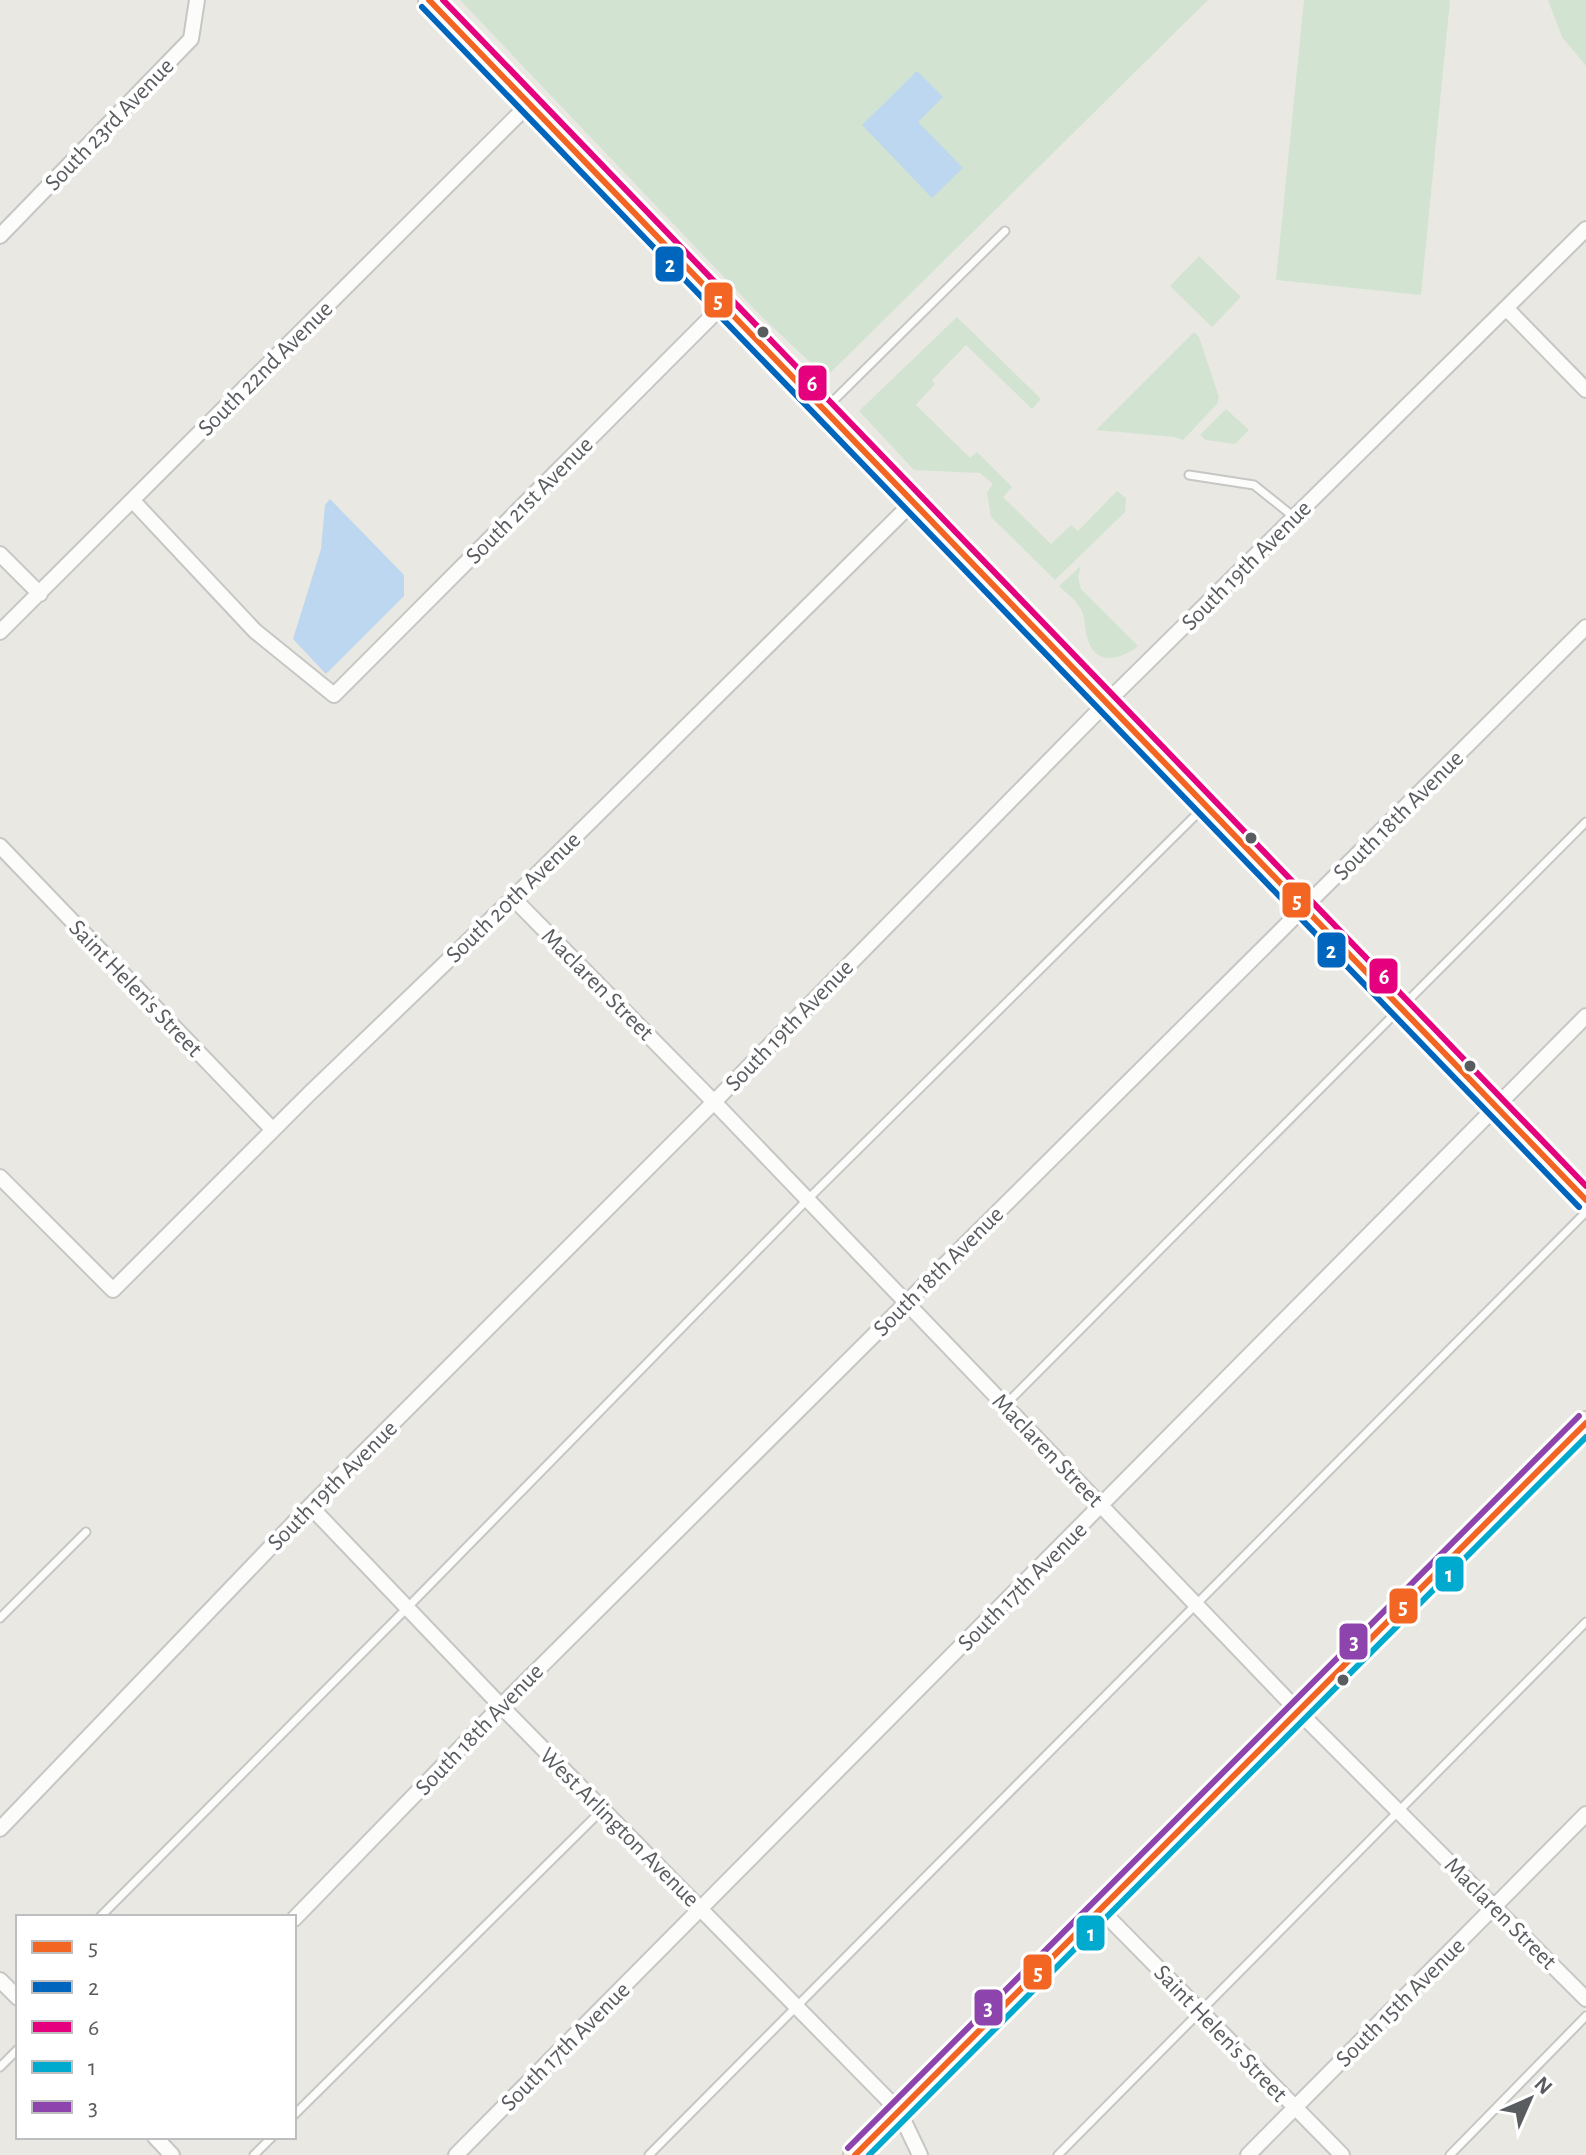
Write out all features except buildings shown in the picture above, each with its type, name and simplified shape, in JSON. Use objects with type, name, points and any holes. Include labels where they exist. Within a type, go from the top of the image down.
[{"type":"main road","points":[[429,0],[1586,1200]]},
{"type":"main road","points":[[855,2155],[1586,1423]]},
{"type":"street","name":"South 23rd Avenue","points":[[0,236],[191,39],[197,0]]},
{"type":"street","name":"South 22nd Avenue","points":[[0,632],[529,104]]},
{"type":"street","name":"South 19th Avenue","points":[[0,1829],[310,1506],[714,1102],[1107,702],[1586,229]]},
{"type":"street","name":"South 21st Avenue","points":[[133,501],[255,631],[334,695],[723,305]]},
{"type":"street","points":[[1507,309],[1586,390]]},
{"type":"street","name":"South 20th Avenue","points":[[0,1177],[113,1290],[912,503]]},
{"type":"street","points":[[0,554],[40,594]]},
{"type":"street","name":"South 18th Avenue","points":[[296,1917],[501,1706],[1586,627]]},
{"type":"street","name":"Saint Helen's Street","points":[[0,846],[273,1130]]},
{"type":"street","name":"Maclaren Street","points":[[513,898],[714,1102],[1298,1711],[1586,1999]]},
{"type":"street","name":"South 17th Avenue","points":[[456,2155],[1586,1016]]},
{"type":"street","name":"West Arlington Avenue","points":[[310,1506],[501,1706],[899,2111],[920,2155]]},
{"type":"street","name":"South 15th Avenue","points":[[1248,2155],[1586,1814]]},
{"type":"street","name":"Saint Helen's Street","points":[[1101,1910],[1342,2155]]},
{"type":"street","points":[[0,1980],[16,1996]]},
{"type":"lane","points":[[824,410],[1005,231]]},
{"type":"lane","points":[[1189,475],[1254,485],[1294,517]]},
{"type":"lane","points":[[102,1915],[807,1200],[1205,805]]},
{"type":"lane","points":[[1005,1405],[1586,822]]},
{"type":"lane","points":[[649,2155],[1586,1212]]},
{"type":"lane","points":[[0,1618],[86,1532]]},
{"type":"lane","points":[[1058,2155],[1586,1622]]},
{"type":"lane","points":[[296,2113],[602,1809]]},
{"type":"lane","points":[[1450,2155],[1586,2016]]},
{"type":"lane","points":[[0,2067],[16,2051]]},
{"type":"lane","points":[[254,2155],[270,2139]]},
{"type":"green space","points":[[460,0],[1208,0],[826,377],[760,315]]},
{"type":"green space","points":[[1304,0],[1450,0],[1421,295],[1276,280]]},
{"type":"green space","points":[[1548,0],[1586,0],[1586,66],[1562,37]]},
{"type":"green space","points":[[1199,256],[1241,297],[1212,327],[1170,286]]},
{"type":"green space","points":[[957,317],[1041,399],[1032,409],[966,345],[932,380],[935,384],[916,405],[970,458],[977,452],[1012,487],[1003,497],[1051,544],[1071,525],[1078,531],[1117,491],[1126,498],[1125,512],[1055,580],[991,517],[987,493],[993,484],[980,473],[914,470],[859,411]]},
{"type":"green space","points":[[1194,332],[1199,337],[1219,397],[1217,404],[1183,440],[1096,430]]},
{"type":"green space","points":[[1226,409],[1249,430],[1235,444],[1206,440],[1200,435]]},
{"type":"green space","points":[[1081,566],[1078,577],[1081,589],[1138,646],[1132,651],[1110,658],[1092,649],[1081,609],[1059,586]]},
{"type":"water","points":[[917,71],[943,97],[918,122],[963,168],[932,198],[862,125]]},
{"type":"water","points":[[330,499],[404,575],[404,596],[326,674],[293,639],[321,549],[325,505]]},
{"type":"transit line","name":"5","points":[[429,0],[1586,1200]]},
{"type":"transit line","name":"6","points":[[443,0],[1586,1186]]},
{"type":"transit line","name":"2","points":[[422,7],[1579,1207]]},
{"type":"transit line","name":"3","points":[[848,2148],[1579,1416]]},
{"type":"transit line","name":"5","points":[[855,2155],[1586,1423]]},
{"type":"transit line","name":"1","points":[[869,2155],[1586,1437]]}]
